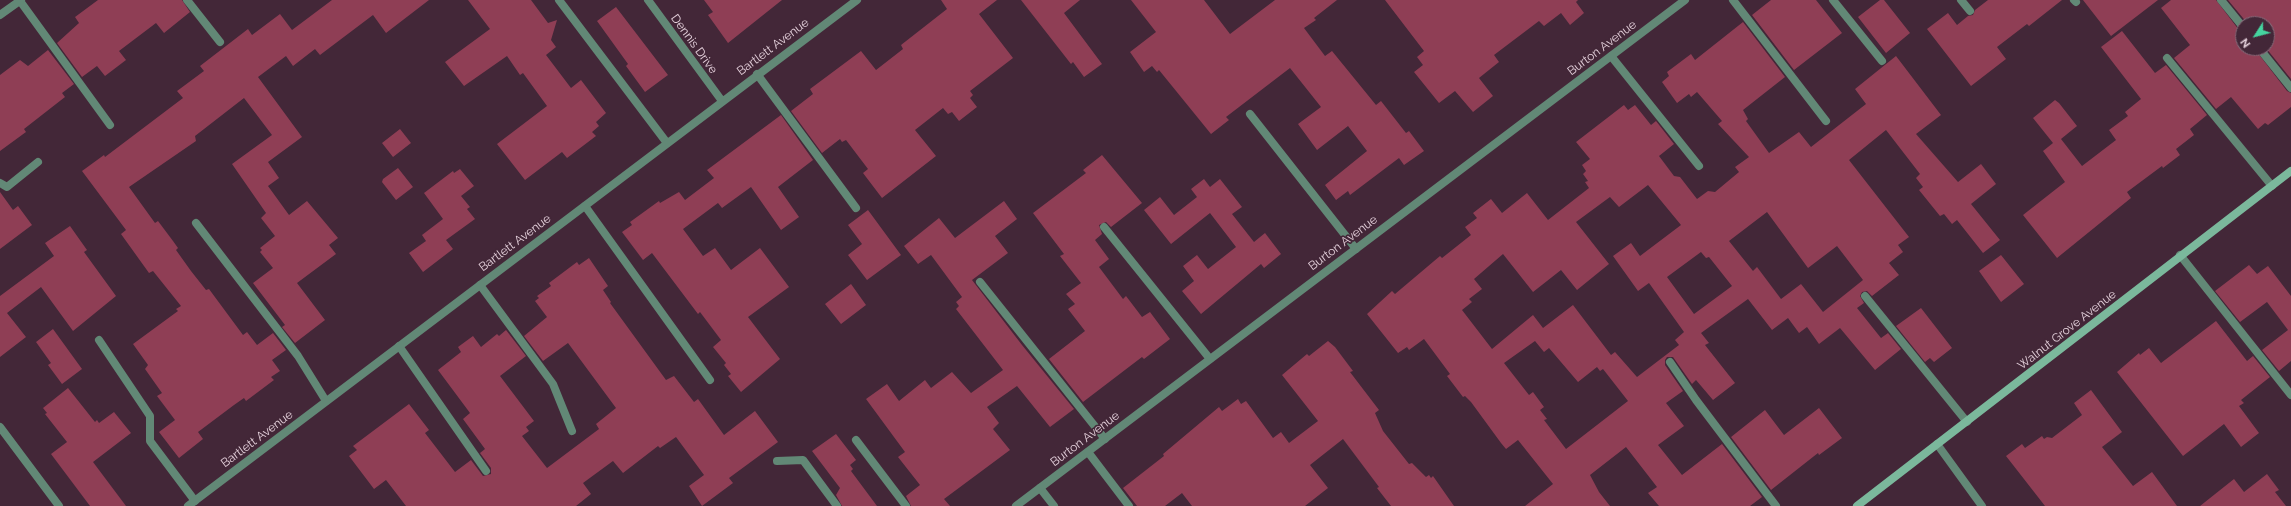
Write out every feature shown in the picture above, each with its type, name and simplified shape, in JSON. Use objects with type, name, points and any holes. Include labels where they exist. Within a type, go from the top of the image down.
[{"type":"main road","name":"Walnut Grove Avenue","points":[[1857,506],[2180,255],[2291,171]]},
{"type":"street","points":[[0,15],[20,0],[110,125]]},
{"type":"street","points":[[187,0],[220,42]]},
{"type":"street","points":[[559,0],[667,143]]},
{"type":"street","name":"Dennis Drive","points":[[648,0],[722,101]]},
{"type":"street","name":"Bartlett Avenue","points":[[192,504],[757,74],[857,0]]},
{"type":"street","name":"Burton Avenue","points":[[1016,506],[1685,0]]},
{"type":"street","points":[[1733,0],[1826,121]]},
{"type":"street","points":[[1833,0],[1882,61]]},
{"type":"street","points":[[1962,0],[1970,10]]},
{"type":"street","points":[[2221,0],[2235,17]]},
{"type":"street","points":[[1610,56],[1699,166]]},
{"type":"street","points":[[2265,56],[2291,88]]},
{"type":"street","points":[[2167,58],[2272,186]]},
{"type":"street","points":[[757,74],[856,208]]},
{"type":"street","points":[[1250,114],[1356,249]]},
{"type":"street","points":[[0,183],[7,187],[38,162]]},
{"type":"street","points":[[585,206],[710,380]]},
{"type":"street","points":[[196,223],[298,356],[326,401]]},
{"type":"street","points":[[1104,227],[1210,359]]},
{"type":"street","points":[[2180,255],[2291,395]]},
{"type":"street","points":[[980,282],[1105,439]]},
{"type":"street","points":[[480,285],[553,384],[572,431]]},
{"type":"street","points":[[1865,296],[1967,422]]},
{"type":"street","points":[[99,340],[150,416],[150,441],[192,504]]},
{"type":"street","points":[[399,346],[486,470]]},
{"type":"street","points":[[1670,362],[1696,400],[1776,506]]},
{"type":"street","points":[[0,427],[59,506]]},
{"type":"street","points":[[856,440],[906,506]]},
{"type":"street","points":[[1937,444],[1982,506]]},
{"type":"street","points":[[1088,452],[1130,506]]},
{"type":"street","points":[[777,461],[804,460],[837,506]]},
{"type":"street","points":[[1040,488],[1054,506]]},
{"type":"building","points":[[98,0],[182,0],[190,12],[164,33],[156,23],[119,51],[126,60],[105,76],[97,66],[82,77],[57,43],[79,23],[75,17]]},
{"type":"building","points":[[332,0],[429,0],[386,33],[373,15],[320,55],[315,49],[293,66],[286,56],[258,77],[302,137],[268,162],[279,178],[268,186],[289,215],[307,201],[338,238],[329,245],[336,254],[297,283],[325,320],[295,343],[282,327],[285,325],[253,283],[273,268],[260,252],[262,250],[260,248],[275,236],[261,218],[266,213],[232,164],[272,135],[244,98],[195,136],[196,141],[129,187],[155,223],[158,221],[178,248],[176,250],[191,271],[206,290],[209,289],[243,335],[247,332],[257,345],[273,333],[286,350],[272,360],[280,371],[271,377],[274,380],[246,401],[244,398],[198,432],[203,439],[179,458],[159,432],[175,420],[157,396],[162,393],[145,369],[148,365],[133,344],[178,311],[176,309],[181,306],[153,271],[149,273],[121,234],[126,230],[82,171],[104,155],[105,157],[183,98],[177,91],[204,71],[200,66],[248,29],[252,35],[280,14],[292,30]]},
{"type":"building","points":[[468,0],[531,0],[548,23],[557,20],[551,40],[556,47],[546,55],[571,88],[581,80],[606,113],[596,122],[599,126],[592,132],[596,136],[567,158],[562,152],[525,180],[497,144],[547,106],[523,73],[520,75],[507,56],[464,86],[445,62],[490,29]]},
{"type":"building","points":[[704,0],[782,0],[728,43],[708,15],[713,12]]},
{"type":"building","points":[[941,0],[997,0],[979,14],[1013,58],[970,91],[973,95],[970,98],[977,107],[959,121],[952,112],[948,114],[943,108],[915,130],[936,156],[882,198],[863,173],[868,169],[846,140],[842,142],[840,139],[822,153],[791,111],[813,94],[810,89],[861,51],[876,70],[903,49],[901,45],[947,9]]},
{"type":"building","points":[[1021,0],[1080,0],[1064,13],[1102,64],[1084,77],[1073,62],[1071,64]]},
{"type":"building","points":[[1131,0],[1204,0],[1230,34],[1275,0],[1337,0],[1314,18],[1316,20],[1304,28],[1325,56],[1332,51],[1376,105],[1381,101],[1406,133],[1409,131],[1424,151],[1404,165],[1399,158],[1350,195],[1348,191],[1336,200],[1325,185],[1367,151],[1348,126],[1317,150],[1298,124],[1321,107],[1290,68],[1226,117],[1229,120],[1211,134],[1159,70],[1157,72],[1152,66],[1144,72],[1130,52],[1156,32]]},
{"type":"building","points":[[1385,0],[1578,0],[1576,2],[1584,13],[1570,25],[1561,13],[1544,26],[1539,21],[1494,55],[1499,62],[1479,78],[1493,96],[1473,112],[1455,91],[1439,103],[1414,72],[1423,65],[1417,57],[1424,51]]},
{"type":"building","points":[[1771,0],[1816,0],[1842,33],[1794,70],[1752,15]]},
{"type":"building","points":[[1880,0],[1884,0],[1910,33],[1886,53],[1858,17]]},
{"type":"building","points":[[1988,0],[2062,0],[2029,26],[2027,24],[1997,47],[2006,59],[1971,86],[1927,29],[1948,13],[1957,25],[1968,16],[1973,15],[1975,10]]},
{"type":"building","points":[[2083,0],[2158,0],[2111,36]]},
{"type":"building","points":[[2171,0],[2216,0],[2235,25],[2235,56],[2260,56],[2287,91],[2291,93],[2291,107],[2268,125],[2265,123],[2258,129],[2231,97],[2216,109],[2174,58],[2190,45],[2161,8]]},
{"type":"building","points":[[2228,0],[2291,0],[2291,79],[2272,56],[2275,56],[2275,16],[2241,16]]},
{"type":"building","points":[[616,7],[668,75],[645,92],[626,66],[628,64],[597,21]]},
{"type":"building","points":[[1743,22],[1785,77],[1743,110],[1748,119],[1746,121],[1769,153],[1799,132],[1811,147],[1866,104],[1855,89],[1896,56],[1941,115],[1916,134],[1958,182],[1981,164],[1996,184],[1971,204],[2000,240],[1983,253],[1957,220],[1952,224],[1944,214],[1940,216],[1919,190],[1923,187],[1916,178],[1920,174],[1886,130],[1849,160],[1909,237],[1898,245],[1903,252],[1889,263],[1899,275],[1872,296],[1867,291],[1862,292],[1860,296],[1864,303],[1857,308],[1881,338],[1888,333],[1901,349],[1875,370],[1840,328],[1819,344],[1807,327],[1799,333],[1788,318],[1772,330],[1748,299],[1701,333],[1709,343],[1705,345],[1735,383],[1713,400],[1696,380],[1692,384],[1673,357],[1667,357],[1665,360],[1665,365],[1683,391],[1666,403],[1684,426],[1658,445],[1682,475],[1722,444],[1762,497],[1750,506],[1659,506],[1648,493],[1657,487],[1626,447],[1590,475],[1599,492],[1610,506],[1525,506],[1553,484],[1518,440],[1506,449],[1471,402],[1465,396],[1463,397],[1447,376],[1450,374],[1424,339],[1409,350],[1407,347],[1398,353],[1367,314],[1392,291],[1395,294],[1440,256],[1442,258],[1471,235],[1465,227],[1477,218],[1473,213],[1491,199],[1502,213],[1527,193],[1548,220],[1589,188],[1585,182],[1588,181],[1583,174],[1586,171],[1582,165],[1590,159],[1576,142],[1624,105],[1628,110],[1635,105],[1651,125],[1656,121],[1674,144],[1659,156],[1674,176],[1680,177],[1697,199],[1708,191],[1715,192],[1739,172],[1735,167],[1749,157],[1718,124],[1722,121],[1697,92],[1691,97],[1689,94],[1677,103],[1662,82],[1669,76],[1667,72],[1691,54],[1695,60]],"holes":[[[1648,185],[1681,225],[1640,256],[1631,243],[1613,256],[1638,291],[1649,283],[1684,332],[1675,340],[1679,345],[1637,377],[1615,352],[1611,355],[1573,305],[1543,328],[1533,315],[1492,349],[1462,310],[1472,302],[1469,299],[1482,289],[1474,279],[1503,254],[1533,292],[1561,270],[1577,290],[1609,264],[1576,222],[1610,197],[1619,207]],[[1767,212],[1808,268],[1837,246],[1863,280],[1823,312],[1801,284],[1781,299],[1757,267],[1753,271],[1729,241]],[[1701,252],[1706,258],[1709,257],[1732,286],[1694,314],[1667,277]],[[1535,341],[1544,352],[1549,348],[1578,382],[1597,367],[1600,371],[1603,369],[1628,401],[1566,449],[1544,420],[1547,419],[1540,410],[1544,407],[1533,392],[1529,395],[1504,363]]]},
{"type":"building","points":[[2122,31],[2155,73],[2166,65],[2207,115],[2190,129],[2194,135],[2176,149],[2180,155],[2163,168],[2162,166],[2127,192],[2131,198],[2057,258],[2023,215],[2065,182],[2043,151],[2053,143],[2033,118],[2055,100],[2059,103],[2077,126],[2061,139],[2082,166],[2116,140],[2109,130],[2128,116],[2125,112],[2141,99],[2101,47]]},
{"type":"building","points":[[48,50],[74,84],[62,93],[65,97],[24,129],[26,132],[0,151],[0,75],[20,60],[28,66]]},
{"type":"building","points":[[781,115],[813,160],[778,187],[799,217],[781,230],[751,187],[722,208],[718,203],[683,229],[703,256],[715,248],[731,270],[760,248],[789,287],[748,317],[780,359],[741,392],[728,376],[731,374],[724,365],[726,363],[713,347],[721,340],[700,312],[698,314],[652,253],[643,260],[622,232],[632,225],[630,222],[659,201],[660,203],[679,192],[685,200],[714,178],[707,170]]},
{"type":"building","points":[[400,129],[411,143],[393,157],[382,143]]},
{"type":"building","points":[[1102,155],[1142,203],[1111,227],[1106,222],[1099,225],[1102,234],[1095,240],[1109,259],[1099,267],[1123,299],[1126,296],[1142,317],[1150,312],[1170,339],[1144,359],[1142,357],[1083,402],[1049,359],[1085,331],[1068,309],[1075,304],[1066,294],[1081,283],[1060,256],[1064,254],[1033,213],[1086,173],[1083,170]]},
{"type":"building","points":[[398,168],[413,187],[396,200],[382,182],[383,179]]},
{"type":"building","points":[[460,169],[474,186],[461,196],[470,207],[467,209],[475,219],[446,240],[453,249],[423,272],[409,253],[426,241],[422,235],[443,219],[424,193],[453,171],[454,173]]},
{"type":"building","points":[[1204,179],[1210,187],[1220,179],[1242,207],[1232,214],[1254,242],[1265,233],[1281,254],[1264,268],[1261,264],[1201,314],[1182,291],[1194,281],[1183,266],[1197,255],[1208,269],[1236,247],[1210,213],[1171,244],[1144,210],[1160,197],[1174,215],[1197,197],[1191,189]]},
{"type":"building","points":[[0,192],[13,210],[18,206],[32,225],[0,249]]},
{"type":"building","points":[[1004,201],[1017,219],[995,236],[1008,253],[972,280],[1074,409],[1050,427],[1017,386],[987,407],[999,423],[993,429],[1010,450],[944,499],[950,506],[911,506],[906,496],[920,485],[898,457],[905,452],[866,399],[887,384],[899,401],[925,380],[931,388],[952,372],[971,393],[1003,370],[956,309],[959,306],[956,302],[962,297],[931,255],[918,264],[904,246],[939,218],[955,238]]},
{"type":"building","points":[[868,210],[901,255],[867,280],[848,255],[862,244],[848,225]]},
{"type":"building","points":[[70,226],[87,250],[84,252],[116,296],[73,331],[41,287],[7,313],[26,337],[0,357],[0,296],[54,256],[45,243]]},
{"type":"building","points":[[2001,255],[2024,284],[2001,302],[1979,271]]},
{"type":"building","points":[[589,258],[608,286],[603,290],[611,302],[610,303],[666,380],[674,376],[694,402],[698,399],[724,435],[755,411],[778,442],[729,478],[733,483],[702,506],[689,486],[704,475],[676,437],[660,448],[658,446],[623,473],[613,461],[583,483],[591,494],[576,506],[406,506],[386,480],[374,489],[349,456],[357,450],[353,446],[409,404],[429,430],[425,433],[455,472],[471,460],[483,476],[491,474],[491,468],[480,453],[485,449],[463,419],[470,413],[438,370],[461,352],[458,347],[473,336],[481,347],[497,334],[499,336],[506,330],[526,356],[500,376],[534,421],[526,427],[529,431],[522,436],[547,468],[599,429],[596,424],[616,408],[568,343],[543,361],[524,336],[547,317],[535,301],[539,298],[537,296],[551,286],[549,283],[577,262],[579,265]]},
{"type":"building","points":[[2249,265],[2257,274],[2268,266],[2291,296],[2291,361],[2279,371],[2262,350],[2288,330],[2267,302],[2240,322],[2215,291]]},
{"type":"building","points":[[851,284],[866,305],[841,324],[825,304]]},
{"type":"building","points":[[1921,308],[1952,348],[1934,362],[1930,358],[1925,362],[1896,326]]},
{"type":"building","points":[[2216,321],[2247,361],[2253,356],[2270,377],[2241,400],[2244,403],[2239,406],[2259,433],[2241,447],[2224,424],[2183,456],[2117,372],[2139,353],[2140,355],[2149,348],[2161,363]]},
{"type":"building","points":[[53,329],[82,369],[62,384],[48,365],[51,363],[36,342]]},
{"type":"building","points":[[1328,341],[1335,347],[1353,371],[1350,372],[1379,410],[1375,413],[1383,431],[1409,464],[1412,463],[1426,477],[1429,475],[1431,478],[1433,476],[1454,506],[1391,506],[1377,488],[1379,487],[1343,439],[1310,465],[1328,488],[1305,506],[1192,506],[1182,493],[1165,506],[1137,506],[1123,488],[1164,456],[1163,454],[1219,407],[1222,411],[1238,399],[1241,404],[1246,401],[1273,438],[1281,432],[1289,443],[1318,421],[1282,375],[1307,354],[1309,356]]},
{"type":"building","points":[[68,388],[95,422],[97,420],[99,423],[114,412],[131,433],[93,462],[126,506],[90,506],[51,454],[67,442],[45,414],[47,413],[43,408]]},
{"type":"building","points":[[2091,390],[2122,432],[2102,447],[2133,486],[2152,472],[2177,506],[2045,506],[2006,456],[2022,444],[2025,448],[2042,436],[2044,439],[2047,437],[2052,438],[2082,415],[2074,403]]},
{"type":"building","points":[[1819,408],[1842,438],[1819,455],[1818,453],[1771,490],[1731,437],[1765,410],[1784,435]]},
{"type":"building","points":[[836,434],[856,460],[850,465],[853,469],[851,471],[877,506],[842,506],[836,495],[840,488],[812,451]]},
{"type":"building","points":[[2267,474],[2279,490],[2275,492],[2286,506],[2200,506],[2234,479],[2244,492]]}]
